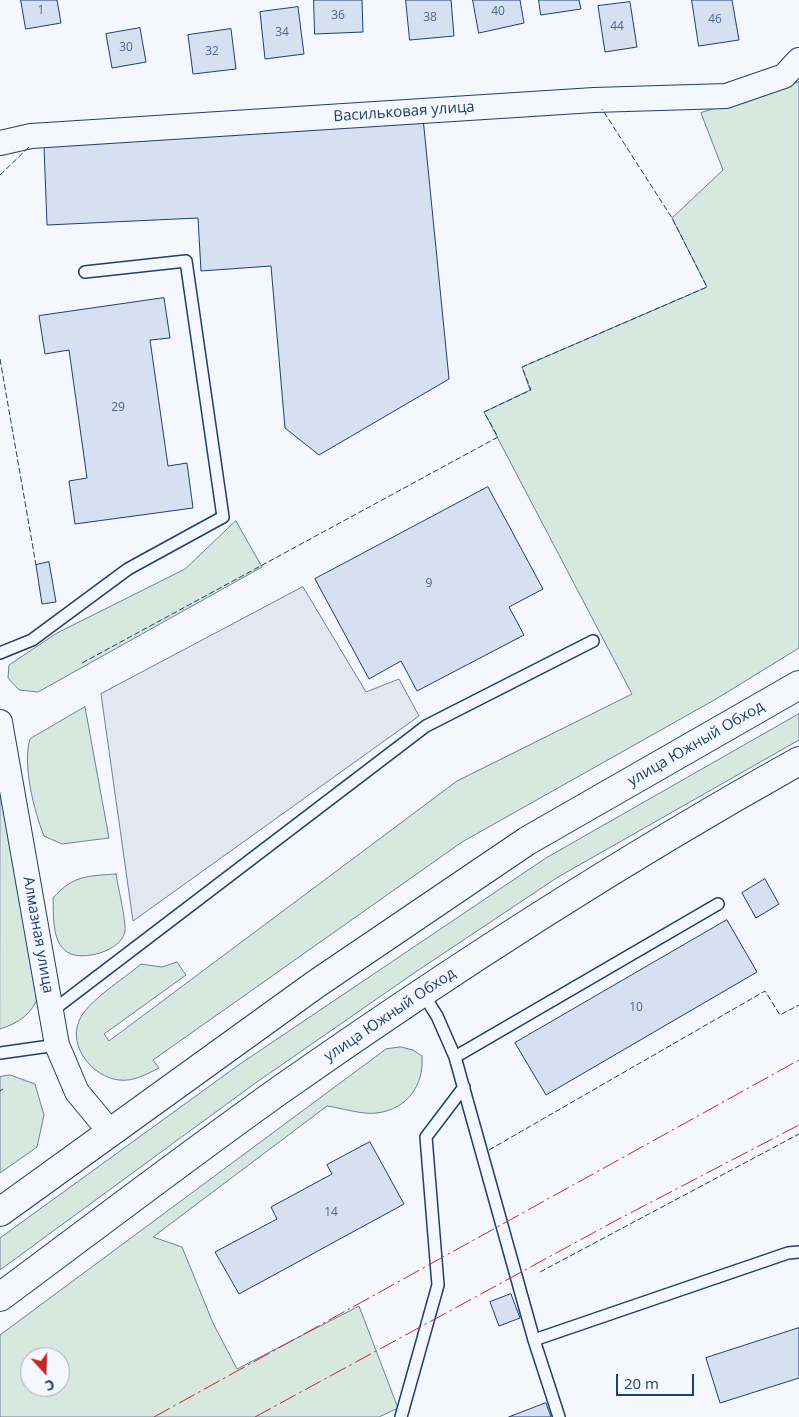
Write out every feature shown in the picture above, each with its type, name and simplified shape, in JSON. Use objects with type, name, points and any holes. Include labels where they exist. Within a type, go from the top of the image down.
[{"type":"main road","name":"улица Южный Обход","points":[[0,1212],[316,984],[527,841],[799,685]]},
{"type":"main road","name":"улица Южный Обход","points":[[0,1297],[279,1091],[422,992],[602,875],[799,761]]},
{"type":"street","name":"Васильковая улица","points":[[0,143],[31,136],[505,105],[726,96],[784,76],[799,60]]},
{"type":"street","name":"Алмазная улица","points":[[0,722],[57,1045],[77,1092],[111,1133]]},
{"type":"lane","points":[[0,653],[32,640],[128,568],[223,517],[186,261],[84,272]]},
{"type":"lane","points":[[52,1011],[426,726],[593,641]]},
{"type":"lane","points":[[455,1057],[718,904]]},
{"type":"lane","points":[[422,992],[437,1016],[455,1057],[534,1340],[559,1417]]},
{"type":"lane","points":[[0,1053],[57,1045]]},
{"type":"lane","points":[[402,1417],[438,1285],[426,1137],[464,1087]]},
{"type":"lane","points":[[534,1340],[788,1253],[799,1252]]},
{"type":"shaded area","points":[[799,82],[799,648],[716,699],[462,842],[153,1060],[159,1068],[129,1080],[109,1078],[100,1073],[85,1059],[80,1050],[76,1031],[79,1021],[97,998],[141,964],[162,967],[177,962],[186,975],[104,1034],[109,1041],[457,781],[632,694],[484,412],[530,390],[522,367],[707,287],[672,218],[723,170],[701,113]]},
{"type":"shaded area","points":[[236,521],[262,567],[38,692],[19,690],[8,678],[9,665],[57,633],[185,569]]},
{"type":"shaded area","points":[[303,587],[366,692],[399,679],[419,716],[133,921],[101,694]]},
{"type":"shaded area","points":[[85,707],[109,838],[62,844],[44,836],[40,826],[30,788],[27,761],[28,749],[30,739]]},
{"type":"shaded area","points":[[799,714],[799,740],[558,877],[417,971],[254,1084],[0,1270],[0,1238],[240,1064],[546,858]]},
{"type":"shaded area","points":[[0,783],[39,995],[29,1013],[13,1024],[0,1029]]},
{"type":"shaded area","points":[[116,874],[125,926],[122,938],[117,944],[100,953],[82,956],[67,952],[58,941],[56,934],[53,898],[60,890],[74,881],[89,876]]},
{"type":"shaded area","points":[[401,1047],[413,1050],[422,1056],[422,1067],[417,1086],[412,1094],[397,1107],[388,1111],[371,1113],[327,1106],[153,1237],[182,1247],[213,1323],[237,1369],[359,1306],[398,1408],[379,1417],[0,1417],[0,1335],[386,1049]]},
{"type":"shaded area","points":[[10,1075],[35,1084],[44,1115],[37,1147],[0,1173],[0,1077]]},
{"type":"building","points":[[21,0],[57,0],[61,23],[26,29]]},
{"type":"building","points":[[314,0],[362,0],[363,32],[315,34]]},
{"type":"building","points":[[406,0],[451,0],[454,36],[410,40]]},
{"type":"building","points":[[473,0],[520,0],[524,23],[479,33]]},
{"type":"building","points":[[539,0],[579,0],[581,9],[541,15]]},
{"type":"building","points":[[692,0],[732,0],[739,40],[699,46]]},
{"type":"building","points":[[630,2],[637,47],[605,52],[598,6]]},
{"type":"building","points":[[298,7],[304,54],[265,59],[260,12]]},
{"type":"building","points":[[140,28],[146,62],[112,68],[106,34]]},
{"type":"building","points":[[231,29],[236,69],[193,74],[188,35]]},
{"type":"building","points":[[423,118],[449,379],[319,455],[285,428],[271,266],[201,271],[198,218],[47,225],[44,146]]},
{"type":"building","points":[[164,298],[170,338],[150,340],[168,466],[187,463],[193,508],[75,524],[69,481],[87,478],[69,350],[45,354],[39,316]]},
{"type":"building","points":[[488,487],[543,589],[509,607],[524,635],[417,691],[401,661],[369,679],[315,579]]},
{"type":"building","points":[[49,562],[56,602],[42,604],[36,565]]},
{"type":"building","points":[[765,879],[779,904],[756,918],[742,893]]},
{"type":"building","points":[[727,920],[757,972],[546,1095],[515,1043]]},
{"type":"building","points":[[370,1142],[404,1204],[239,1294],[215,1252],[277,1219],[271,1207],[332,1174],[327,1165]]},
{"type":"building","points":[[511,1294],[520,1318],[499,1326],[490,1302]]},
{"type":"building","points":[[799,1328],[799,1378],[720,1403],[706,1358]]},
{"type":"building","points":[[546,1403],[551,1417],[509,1417]]},
{"type":"fence","points":[[82,663],[498,437],[484,412],[531,390],[522,367],[707,287],[672,218],[602,109]]},
{"type":"fence","points":[[0,175],[29,147]]},
{"type":"fence","points":[[0,359],[36,565]]},
{"type":"fence","points":[[489,1150],[765,991],[780,1015],[799,1005]]},
{"type":"fence","points":[[540,1272],[799,1134]]},
{"type":"power","points":[[154,1417],[799,1060]]},
{"type":"power","points":[[255,1417],[615,1221],[799,1125]]}]
